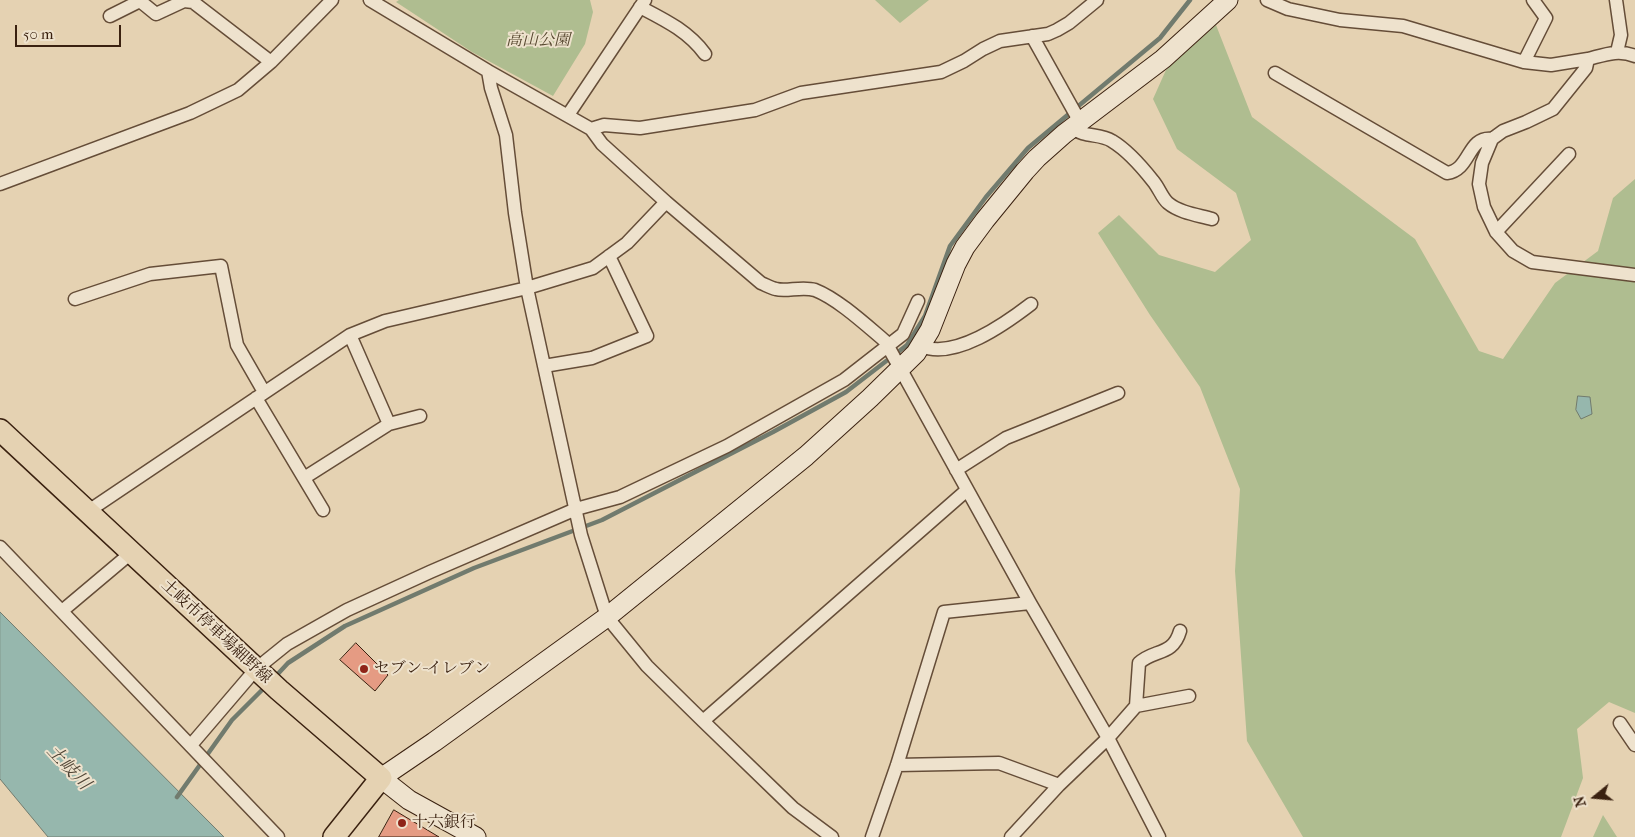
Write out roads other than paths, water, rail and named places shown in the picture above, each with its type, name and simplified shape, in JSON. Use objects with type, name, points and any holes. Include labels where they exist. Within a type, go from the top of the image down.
[{"type":"main road","name":"土岐市停車場細野線","points":[[0,430],[279,690],[381,778]]},
{"type":"main road","points":[[334,837],[381,778]]},
{"type":"street","points":[[0,184],[190,113],[238,90],[271,62],[332,0]]},
{"type":"street","points":[[370,0],[488,71],[591,129],[602,144],[666,202],[761,283],[776,290],[792,288],[814,290],[860,320],[885,341],[1030,603],[1108,738],[1159,837]]},
{"type":"street","points":[[591,129],[604,125],[640,128],[755,110],[801,93],[941,72],[1000,41],[1057,30],[1069,24],[1097,0]]},
{"type":"street","points":[[195,749],[260,672],[287,644],[347,610],[430,572],[620,497],[727,446],[844,380],[894,356],[916,353],[930,330],[956,264],[970,240],[984,220],[1031,164],[1076,122],[1163,59],[1228,0]]},
{"type":"street","points":[[1267,0],[1288,9],[1340,20],[1403,26],[1524,62],[1551,65],[1617,52],[1627,52],[1635,56]]},
{"type":"street","points":[[1524,62],[1546,18],[1533,0]]},
{"type":"street","points":[[1616,0],[1621,35],[1617,52]]},
{"type":"street","points":[[110,16],[140,1],[156,14],[184,1],[193,2],[271,62]]},
{"type":"street","points":[[568,115],[643,3],[681,29],[698,44],[705,54]]},
{"type":"street","points":[[1032,36],[1070,102],[1078,133],[1110,139],[1154,181],[1170,205],[1188,213],[1212,219]]},
{"type":"street","points":[[1588,59],[1586,68],[1553,109],[1504,131],[1492,140],[1482,163],[1479,184],[1484,207],[1496,232],[1513,251],[1532,262],[1635,275]]},
{"type":"street","points":[[488,71],[491,88],[506,135],[515,213],[527,288],[576,513],[607,617],[647,666],[703,721],[792,808],[832,837]]},
{"type":"street","points":[[1275,73],[1447,173],[1454,172],[1460,168],[1477,142],[1485,138],[1492,140]]},
{"type":"street","points":[[1496,232],[1569,154]]},
{"type":"street","points":[[87,512],[350,335],[385,321],[527,288],[593,268],[627,243],[666,202]]},
{"type":"street","points":[[544,366],[592,358],[647,336],[609,256]]},
{"type":"street","points":[[75,299],[150,274],[221,266],[237,345],[260,395],[323,510]]},
{"type":"street","points":[[476,837],[409,800],[381,778],[607,617],[806,456],[894,356],[918,301]]},
{"type":"street","points":[[921,346],[928,349],[960,346],[986,334],[1031,304]]},
{"type":"street","points":[[350,335],[389,424]]},
{"type":"street","points":[[956,470],[1006,438],[1118,393]]},
{"type":"street","points":[[304,478],[389,424],[420,416]]},
{"type":"street","points":[[703,721],[967,490]]},
{"type":"street","points":[[0,547],[278,837]]},
{"type":"street","points":[[62,610],[131,553]]},
{"type":"street","points":[[872,837],[897,765],[944,612],[1030,603]]},
{"type":"street","points":[[1011,837],[1059,785],[1108,738],[1136,706],[1139,663],[1145,657],[1170,648],[1178,638],[1180,631]]},
{"type":"street","points":[[1136,706],[1189,696]]},
{"type":"street","points":[[1620,724],[1635,745]]},
{"type":"street","points":[[897,765],[999,763],[1059,785]]},
{"type":"water","points":[[1578,396],[1590,397],[1592,414],[1581,419],[1576,410]]},
{"type":"water","name":"土岐川","points":[[0,612],[224,837],[48,837],[0,779]]},
{"type":"waterway","points":[[275,677],[288,663],[345,626],[474,568],[602,520],[773,432],[846,392],[907,345],[925,316],[950,246],[986,197],[1028,148],[1160,38],[1190,0]]},
{"type":"waterway","points":[[177,797],[232,720],[266,686]]},
{"type":"place","name":"セブン-イレブン","points":[[364,669]]},
{"type":"place","name":"十六銀行","points":[[402,823]]},
{"type":"park label","name":"高山公園","points":[[538,41]]}]
